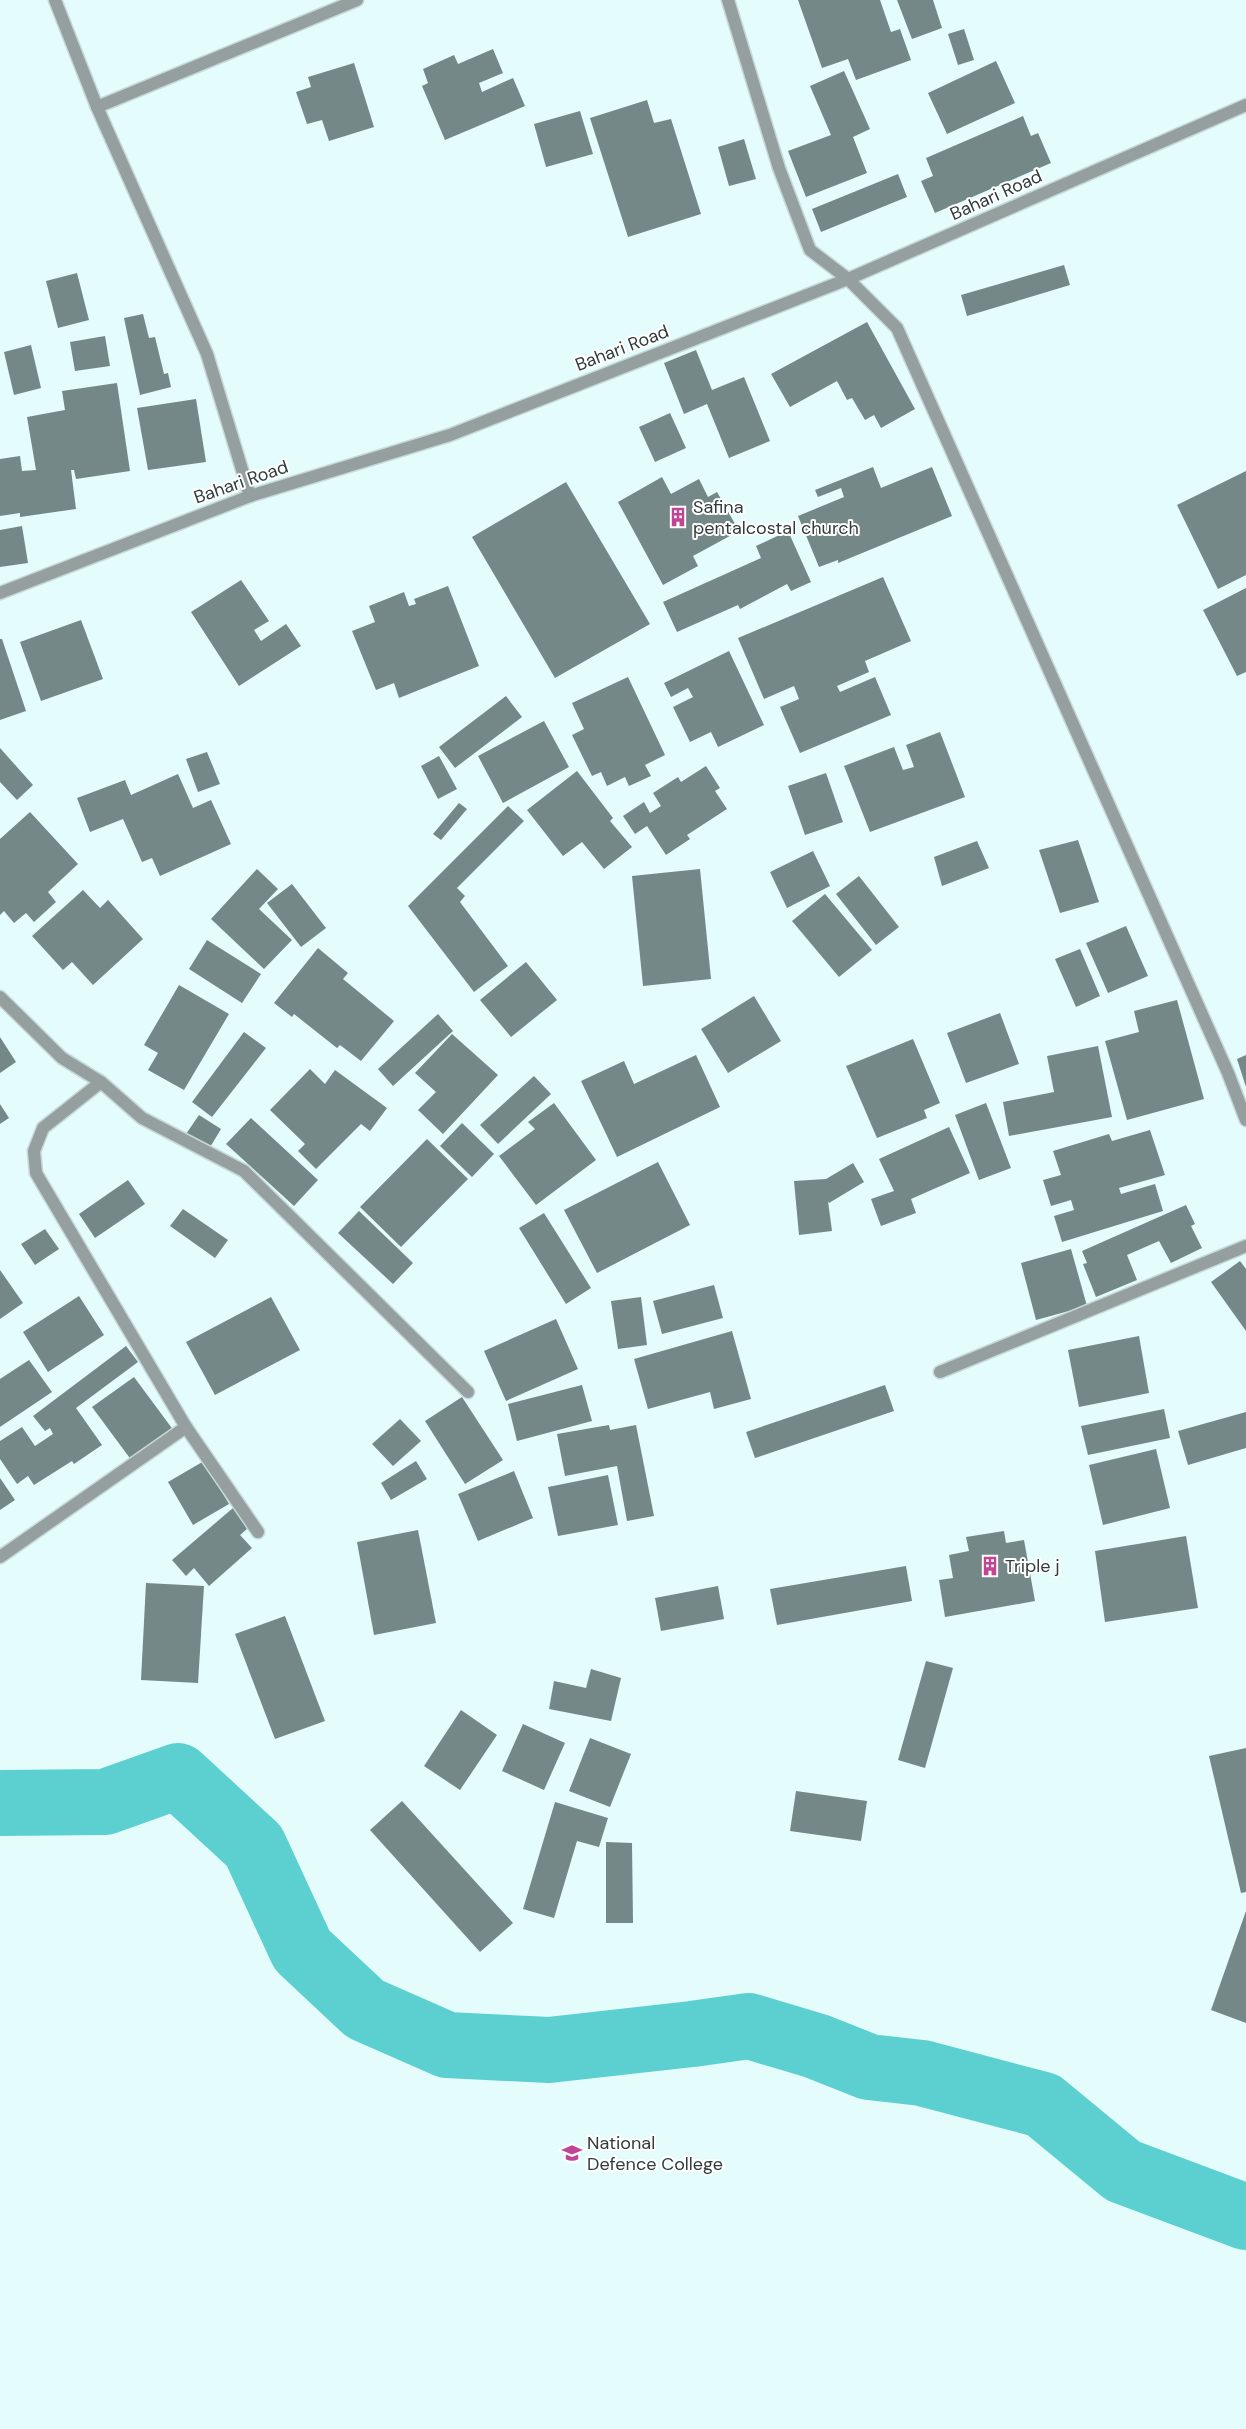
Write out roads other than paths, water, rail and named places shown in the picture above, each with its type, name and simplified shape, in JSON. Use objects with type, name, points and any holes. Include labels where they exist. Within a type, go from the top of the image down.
[{"type":"street","points":[[55,0],[97,107],[207,354],[250,496]]},
{"type":"street","points":[[97,107],[357,0]]},
{"type":"street","points":[[728,0],[779,168],[810,250],[848,279],[897,328],[1216,1046],[1246,1120]]},
{"type":"street","name":"Bahari Road","points":[[0,593],[250,496],[450,435],[848,279],[1246,105]]},
{"type":"street","points":[[0,997],[62,1058],[101,1082],[142,1118],[244,1171],[468,1392]]},
{"type":"street","points":[[101,1082],[43,1128],[34,1151],[36,1173],[186,1427],[258,1532]]},
{"type":"street","points":[[940,1372],[1246,1246]]},
{"type":"street","points":[[0,1557],[186,1427]]},
{"type":"waterway","points":[[0,1803],[105,1802],[178,1776],[254,1846],[302,1950],[365,2009],[447,2045],[549,2050],[749,2026],[816,2046],[869,2067],[922,2073],[1043,2105],[1123,2171],[1246,2217]]},
{"type":"place","name":"Safina pentalcostal church","points":[[678,517]]},
{"type":"place","name":"Triple j","points":[[990,1566]]},
{"type":"place","name":"National Defence College","points":[[572,2153]]}]
